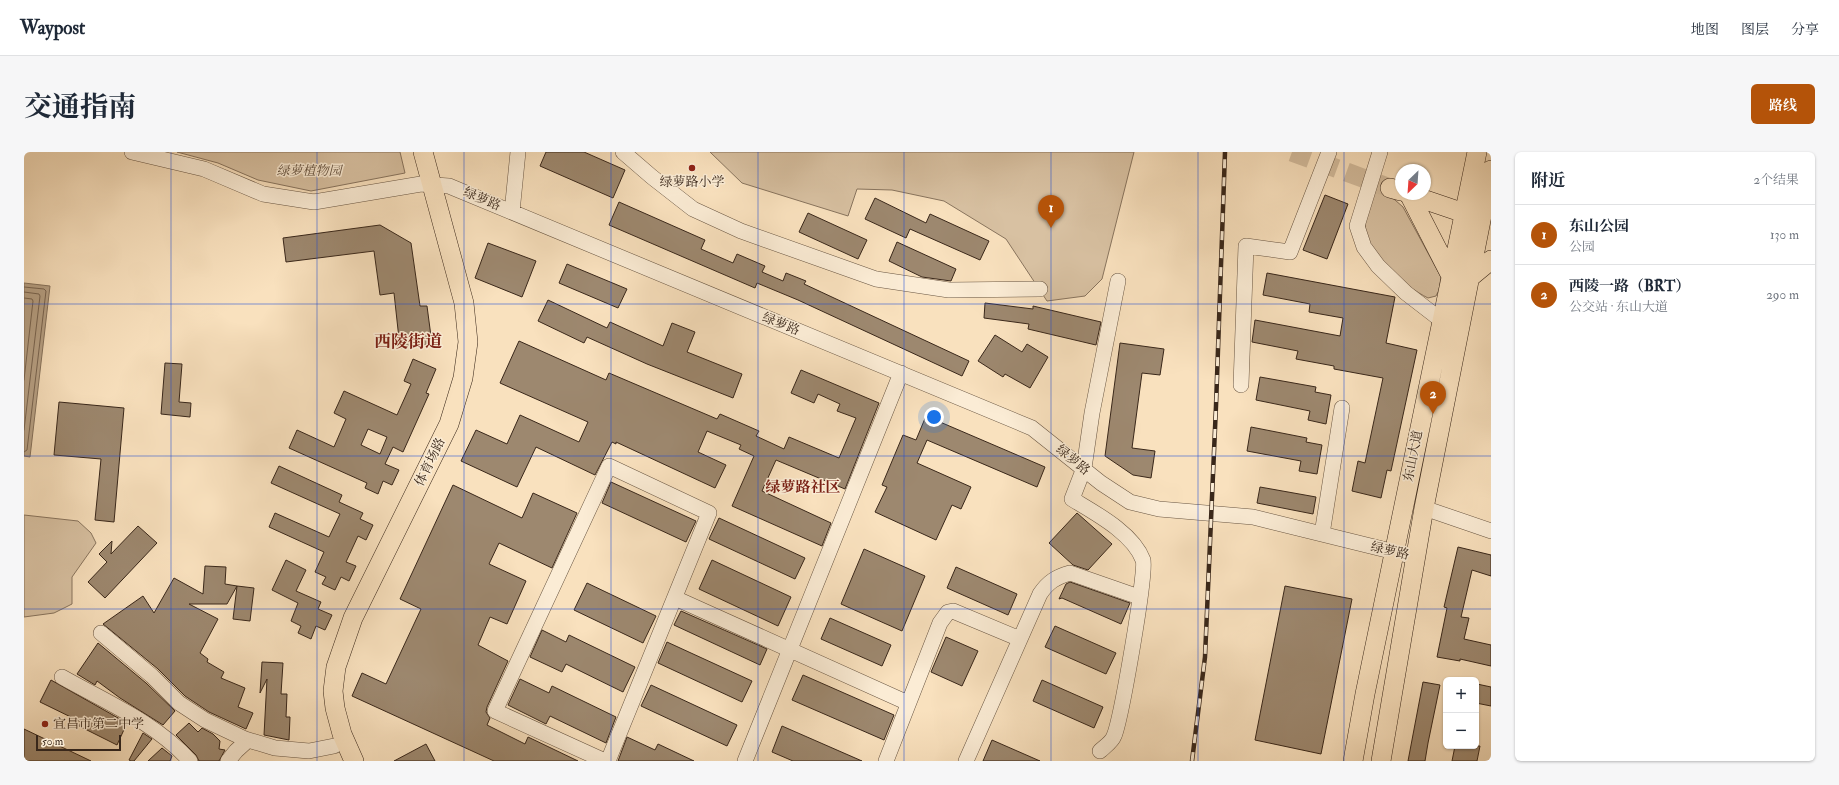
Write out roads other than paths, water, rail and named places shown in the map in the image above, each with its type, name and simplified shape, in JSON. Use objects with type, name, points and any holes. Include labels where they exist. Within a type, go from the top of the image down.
[{"type":"main road","name":"体育场路","points":[[354,761],[342,734],[335,708],[333,691],[336,667],[354,618],[449,424],[463,378],[468,342],[464,303],[427,184],[415,152]]},
{"type":"main road","name":"体育场路","points":[[338,753],[324,696],[326,670],[336,636],[442,418],[455,376],[458,341],[455,305],[427,184],[423,152]]},
{"type":"main road","name":"东山大道","points":[[1353,761],[1365,694],[1450,274],[1481,219],[1477,152]]},
{"type":"main road","name":"东山大道","points":[[1381,761],[1424,508],[1468,279],[1491,170]]},
{"type":"main road","points":[[1412,200],[1450,274]]},
{"type":"main road","points":[[1426,200],[1481,219]]},
{"type":"main road","points":[[1468,279],[1491,260]]},
{"type":"street","name":"绿萝路","points":[[132,152],[158,155],[204,169],[263,194],[314,202],[427,184],[449,186],[1032,428],[1101,483],[1130,502],[1147,507],[1253,518],[1415,557]]},
{"type":"street","points":[[512,212],[518,152]]},
{"type":"street","points":[[623,152],[693,209],[741,231],[876,279],[949,290],[1040,289]]},
{"type":"street","points":[[1241,385],[1246,246],[1290,252],[1329,152]]},
{"type":"street","points":[[1380,152],[1356,226],[1364,247],[1378,266],[1406,294],[1441,320]]},
{"type":"street","points":[[1100,751],[1114,738],[1121,710],[1139,597],[1143,560],[1130,540],[1102,518],[1072,499],[1084,468],[1092,413],[1118,281]]},
{"type":"street","points":[[745,761],[901,373]]},
{"type":"street","points":[[1322,534],[1342,408]]},
{"type":"street","points":[[609,466],[709,513],[675,598],[606,761],[495,711],[609,466]]},
{"type":"street","points":[[1424,508],[1491,531]]},
{"type":"street","points":[[966,761],[1040,594],[1048,582],[1060,575],[1070,573],[1139,597]]},
{"type":"street","points":[[675,598],[788,651],[908,704]]},
{"type":"street","points":[[886,761],[940,623],[948,612],[954,611],[1020,639]]},
{"type":"street","points":[[101,633],[152,676],[179,703],[204,720],[248,740],[274,748],[338,753]]},
{"type":"street","points":[[62,677],[147,725],[168,739],[190,761]]},
{"type":"street","points":[[228,761],[248,740]]},
{"type":"water","points":[[24,283],[50,286],[30,457],[24,456]]},
{"type":"tunnel","points":[[1292,152],[1390,188]]},
{"type":"railway","points":[[1192,761],[1205,657],[1225,152]]},
{"type":"place","name":"绿萝路小学","points":[[692,168]]},
{"type":"place","name":"东山公园","points":[[1051,228]]},
{"type":"place","name":"西陵一路（BRT）","points":[[1433,414]]},
{"type":"place","name":"宜昌市第二中学","points":[[45,724]]},
{"type":"district","name":"西陵街道","points":[[408,341]]},
{"type":"district","name":"绿萝路社区","points":[[803,487]]},
{"type":"park label","name":"绿萝植物园","points":[[309,171]]}]
